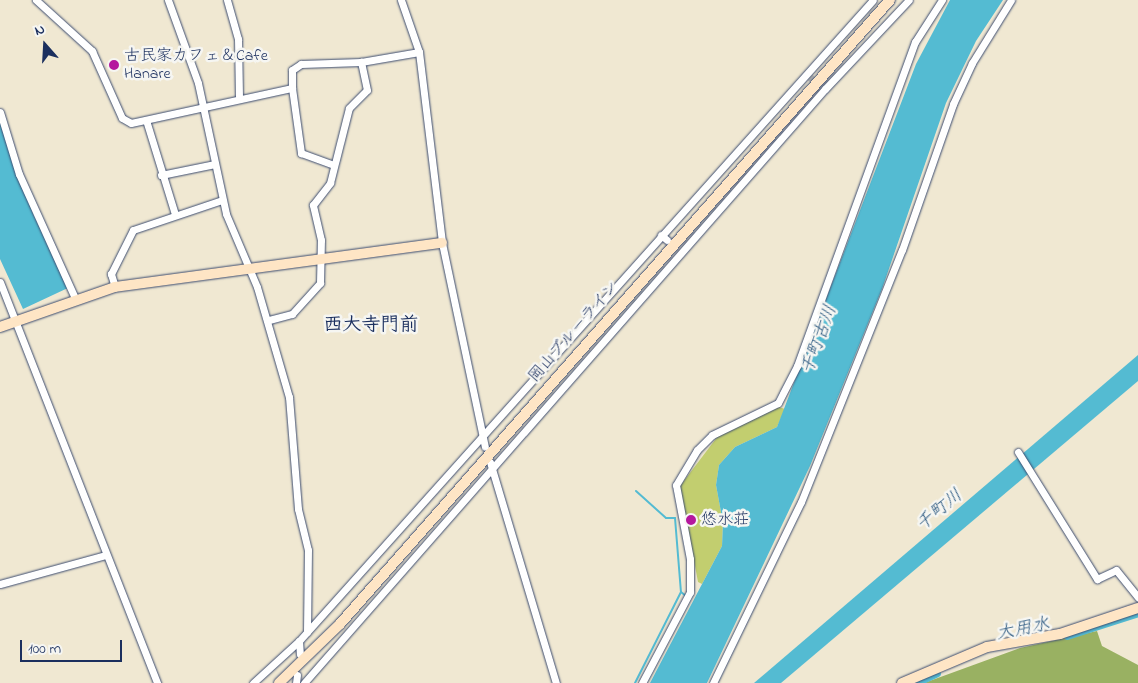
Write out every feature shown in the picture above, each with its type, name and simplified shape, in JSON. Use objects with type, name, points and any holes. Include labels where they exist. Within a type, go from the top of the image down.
[{"type":"main road","name":"岡山ブルーライン","points":[[279,683],[340,624],[890,0]]},
{"type":"main road","points":[[0,327],[75,298],[115,287],[442,243]]},
{"type":"main road","points":[[902,683],[981,649],[1060,634],[1138,608]]},
{"type":"street","points":[[36,0],[92,52],[125,122],[146,120],[239,96],[292,88]]},
{"type":"street","points":[[168,0],[204,106],[222,200],[251,269],[269,320],[289,397],[297,502],[308,550],[307,632]]},
{"type":"street","points":[[227,0],[238,39],[239,96]]},
{"type":"street","points":[[401,0],[419,52],[442,243],[485,447]]},
{"type":"street","points":[[253,683],[299,641],[482,435],[664,237],[873,0]]},
{"type":"street","points":[[304,683],[492,471],[678,250],[822,87],[909,0]]},
{"type":"street","points":[[642,683],[690,592],[690,559],[676,485],[697,450],[712,435],[778,403],[797,366],[915,42],[942,0]]},
{"type":"street","points":[[713,683],[802,502],[899,259],[953,104],[972,63],[1010,0]]},
{"type":"street","points":[[334,164],[301,153],[292,88],[295,66],[361,62],[419,52]]},
{"type":"street","points":[[269,320],[292,314],[302,306],[320,283],[321,260],[313,205],[330,183],[349,108],[367,90],[361,62]]},
{"type":"street","points":[[0,112],[19,174],[75,298]]},
{"type":"street","points":[[146,120],[161,174],[175,214]]},
{"type":"street","points":[[161,174],[215,164]]},
{"type":"street","points":[[115,287],[111,274],[127,236],[175,214],[222,200]]},
{"type":"street","points":[[0,282],[157,683]]},
{"type":"street","points":[[1018,452],[1097,579],[1116,570],[1138,597]]},
{"type":"street","points":[[490,462],[556,683]]},
{"type":"street","points":[[0,584],[106,555]]},
{"type":"street","points":[[299,641],[300,654]]},
{"type":"green space","points":[[779,407],[785,409],[777,427],[735,447],[719,465],[716,485],[723,523],[722,546],[702,584],[698,582],[680,486],[718,436]]},
{"type":"green space","points":[[1097,631],[1102,646],[1138,665],[1138,683],[924,683],[1020,648]]},
{"type":"water","name":"千町古川","points":[[950,0],[1003,0],[976,41],[946,103],[882,289],[810,466],[707,683],[650,683],[722,546],[723,523],[716,485],[719,465],[735,447],[777,427],[916,64]]},
{"type":"water","points":[[0,121],[34,216],[70,287],[23,309],[0,259]]},
{"type":"water","points":[[1138,355],[1138,381],[781,683],[754,683]]},
{"type":"waterway","points":[[636,491],[666,518],[675,518],[681,592],[686,596]]},
{"type":"waterway","points":[[635,683],[681,592]]},
{"type":"waterway","name":"大用水","points":[[1067,636],[1138,613]]},
{"type":"waterway","name":"大用水","points":[[916,683],[937,673]]},
{"type":"tunnel","points":[[810,77],[820,85]]},
{"type":"place","name":"古民家カフェ＆Cafe Hanare","points":[[114,65]]},
{"type":"place","name":"悠水荘","points":[[691,520]]},
{"type":"district","name":"西大寺門前","points":[[371,326]]},
{"type":"water label","name":"千町川","points":[[940,511]]}]
